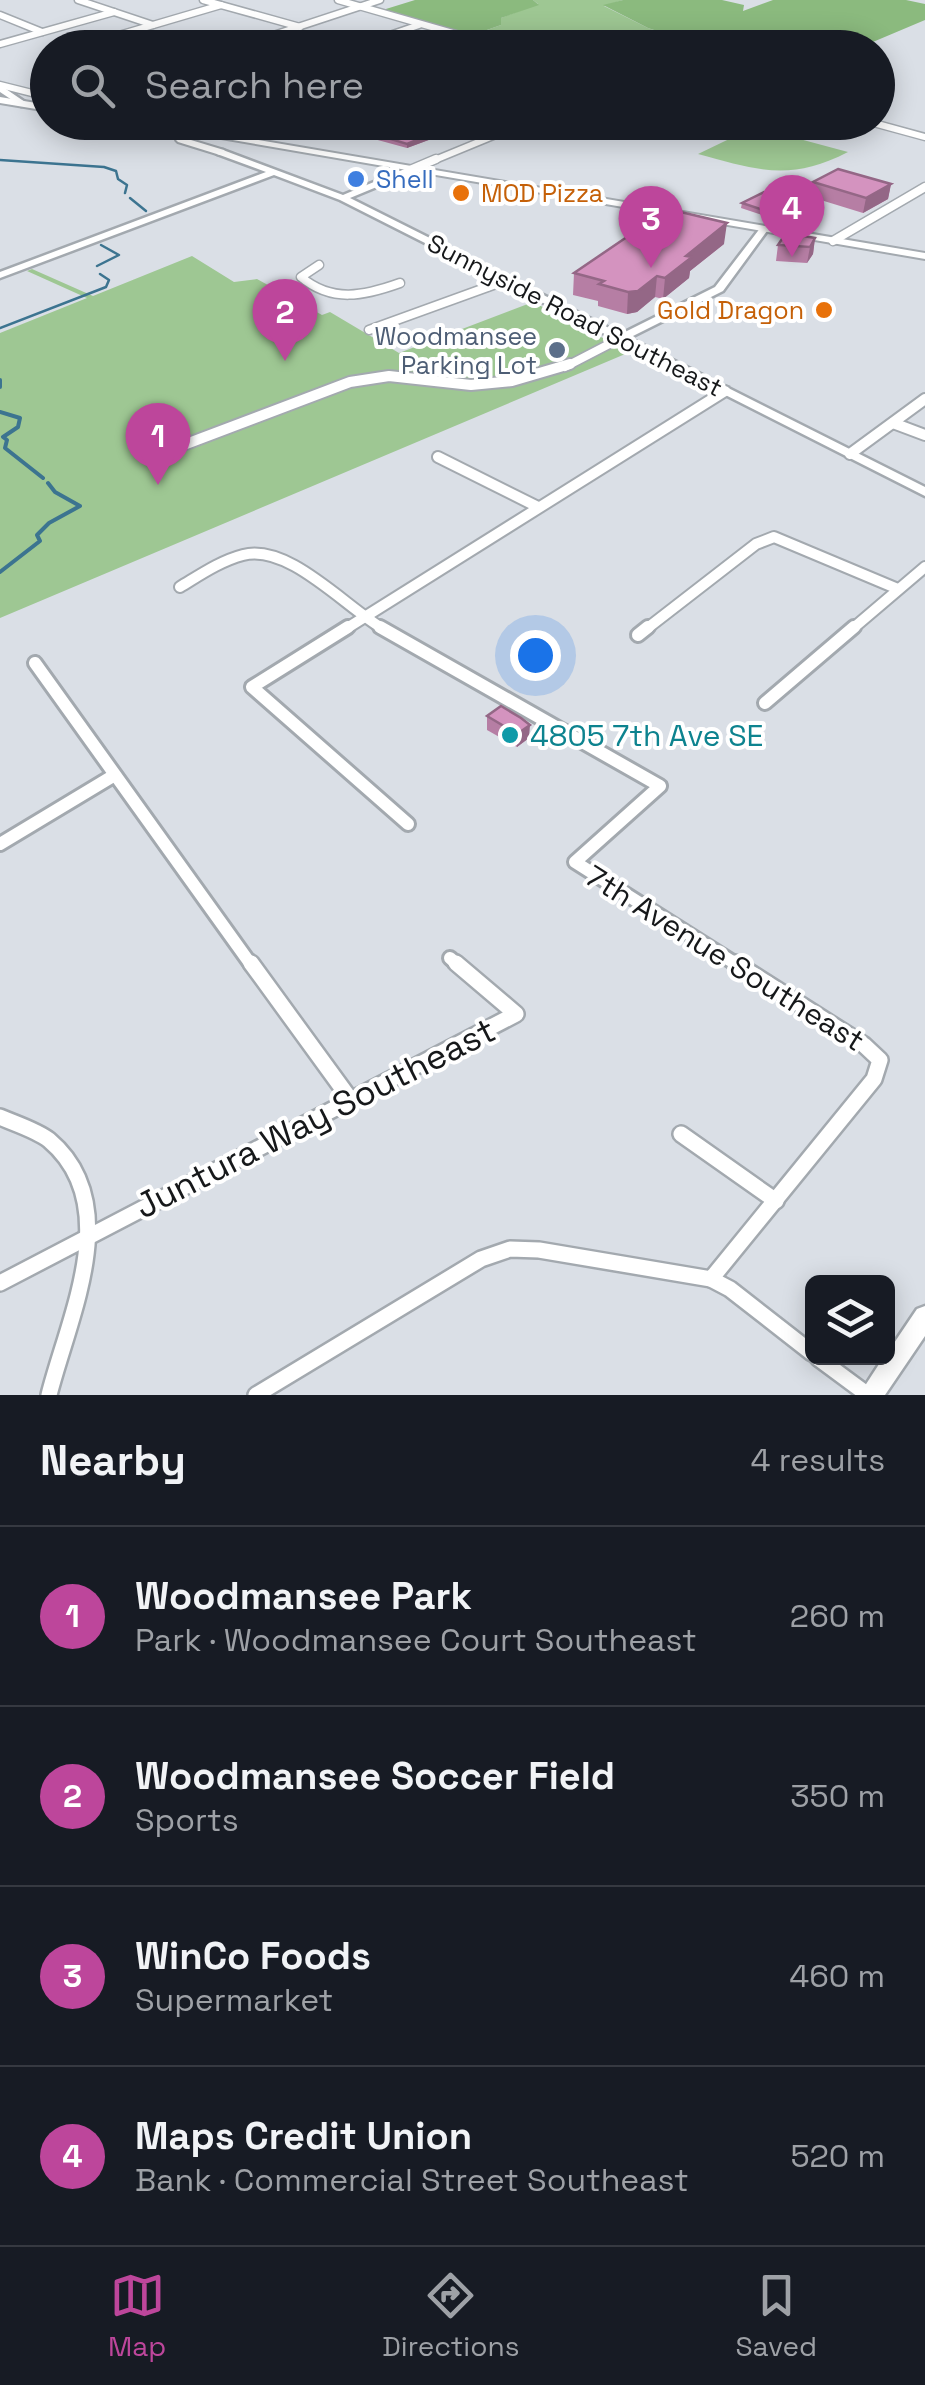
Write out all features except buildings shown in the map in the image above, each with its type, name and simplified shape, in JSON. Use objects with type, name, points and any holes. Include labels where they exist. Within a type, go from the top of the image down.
[{"type":"main road","points":[[0,87],[24,104]]},
{"type":"main road","points":[[0,100],[30,105]]},
{"type":"main road","points":[[185,140],[220,152]]},
{"type":"main road","points":[[234,140],[925,256]]},
{"type":"main road","name":"Sunnyside Road Southeast","points":[[220,152],[343,198],[925,492]]},
{"type":"main road","points":[[343,198],[410,170]]},
{"type":"main road","points":[[0,275],[275,172]]},
{"type":"main road","points":[[621,338],[656,324],[723,285],[764,229]]},
{"type":"main road","points":[[656,324],[648,334],[652,344],[710,374],[725,391]]},
{"type":"main road","points":[[870,1395],[925,1317]]},
{"type":"street","points":[[78,0],[153,25]]},
{"type":"street","points":[[202,0],[300,27]]},
{"type":"street","points":[[338,0],[440,30]]},
{"type":"street","points":[[244,12],[292,30],[380,0]]},
{"type":"street","points":[[136,30],[221,6]]},
{"type":"street","points":[[49,30],[114,12]]},
{"type":"street","points":[[0,15],[37,30]]},
{"type":"street","points":[[406,30],[422,25]]},
{"type":"street","points":[[0,44],[30,35]]},
{"type":"street","points":[[0,87],[30,93]]},
{"type":"street","points":[[895,129],[925,137]]},
{"type":"street","points":[[410,170],[482,140]]},
{"type":"street","points":[[833,241],[925,187]]},
{"type":"street","points":[[319,264],[301,276],[320,290],[347,298],[356,299],[400,283]]},
{"type":"street","points":[[370,330],[506,280]]},
{"type":"street","points":[[165,452],[350,382],[402,376],[480,385],[530,378],[565,367],[621,338]]},
{"type":"street","points":[[408,824],[252,687],[725,391]]},
{"type":"street","points":[[850,454],[925,399]]},
{"type":"street","points":[[893,422],[925,435]]},
{"type":"street","points":[[438,457],[538,507]]},
{"type":"street","points":[[638,635],[756,544],[774,537],[898,589]]},
{"type":"street","name":"7th Avenue Southeast","points":[[180,587],[237,556],[260,552],[315,580],[363,616],[660,786],[575,862],[864,1046],[880,1060],[874,1078],[776,1201]]},
{"type":"street","points":[[765,703],[925,567]]},
{"type":"street","points":[[35,662],[113,776],[350,1099]]},
{"type":"street","points":[[0,844],[113,776]]},
{"type":"street","name":"Juntura Way Southeast","points":[[0,1283],[516,1014],[450,958]]},
{"type":"street","points":[[0,1117],[36,1131],[56,1146],[72,1164],[90,1204],[85,1272],[49,1395]]},
{"type":"street","points":[[681,1134],[776,1201],[711,1279]]},
{"type":"street","points":[[256,1395],[481,1259],[510,1249],[538,1250],[711,1279],[730,1288],[805,1347]]},
{"type":"street","points":[[829,1365],[870,1395]]},
{"type":"green space","points":[[415,0],[533,0],[539,5],[501,18],[501,25],[487,30],[436,30],[373,13]]},
{"type":"green space","points":[[533,0],[623,0],[604,6],[654,30],[487,30],[501,25],[501,18],[538,4]]},
{"type":"green space","points":[[623,0],[722,0],[744,5],[743,11],[773,0],[906,0],[925,4],[925,20],[895,33],[654,30],[603,5]]},
{"type":"green space","points":[[727,140],[803,140],[848,152],[791,170],[756,168],[698,154]]},
{"type":"green space","points":[[192,256],[234,282],[257,279],[322,315],[330,312],[399,353],[533,302],[630,352],[0,618],[0,333],[87,298],[27,271],[32,269],[93,296]]},
{"type":"waterway","points":[[0,160],[104,167],[116,171],[118,179],[127,185],[125,193]]},
{"type":"waterway","points":[[130,198],[146,211]]},
{"type":"waterway","points":[[97,266],[119,255],[101,245]]},
{"type":"waterway","points":[[0,328],[106,287],[109,280],[100,274]]},
{"type":"waterway","points":[[0,380],[0,387]]},
{"type":"waterway","points":[[0,412],[20,418],[18,427],[3,437],[7,440],[5,448],[43,478]]},
{"type":"waterway","points":[[0,572],[40,541],[37,535],[49,523],[80,506],[55,492],[48,483]]},
{"type":"place","name":"Shell","points":[[356,179]]},
{"type":"place","name":"MOD Pizza","points":[[461,193]]},
{"type":"place","name":"Maps Credit Union","points":[[792,257]]},
{"type":"place","name":"WinCo Foods","points":[[651,268]]},
{"type":"place","name":"Gold Dragon","points":[[824,310]]},
{"type":"place","name":"Woodmansee Parking Lot","points":[[557,350]]},
{"type":"place","name":"Woodmansee Soccer Field","points":[[285,361]]},
{"type":"place","name":"Woodmansee Park","points":[[158,485]]},
{"type":"place","name":"4805 7th Ave SE","points":[[510,735]]}]
